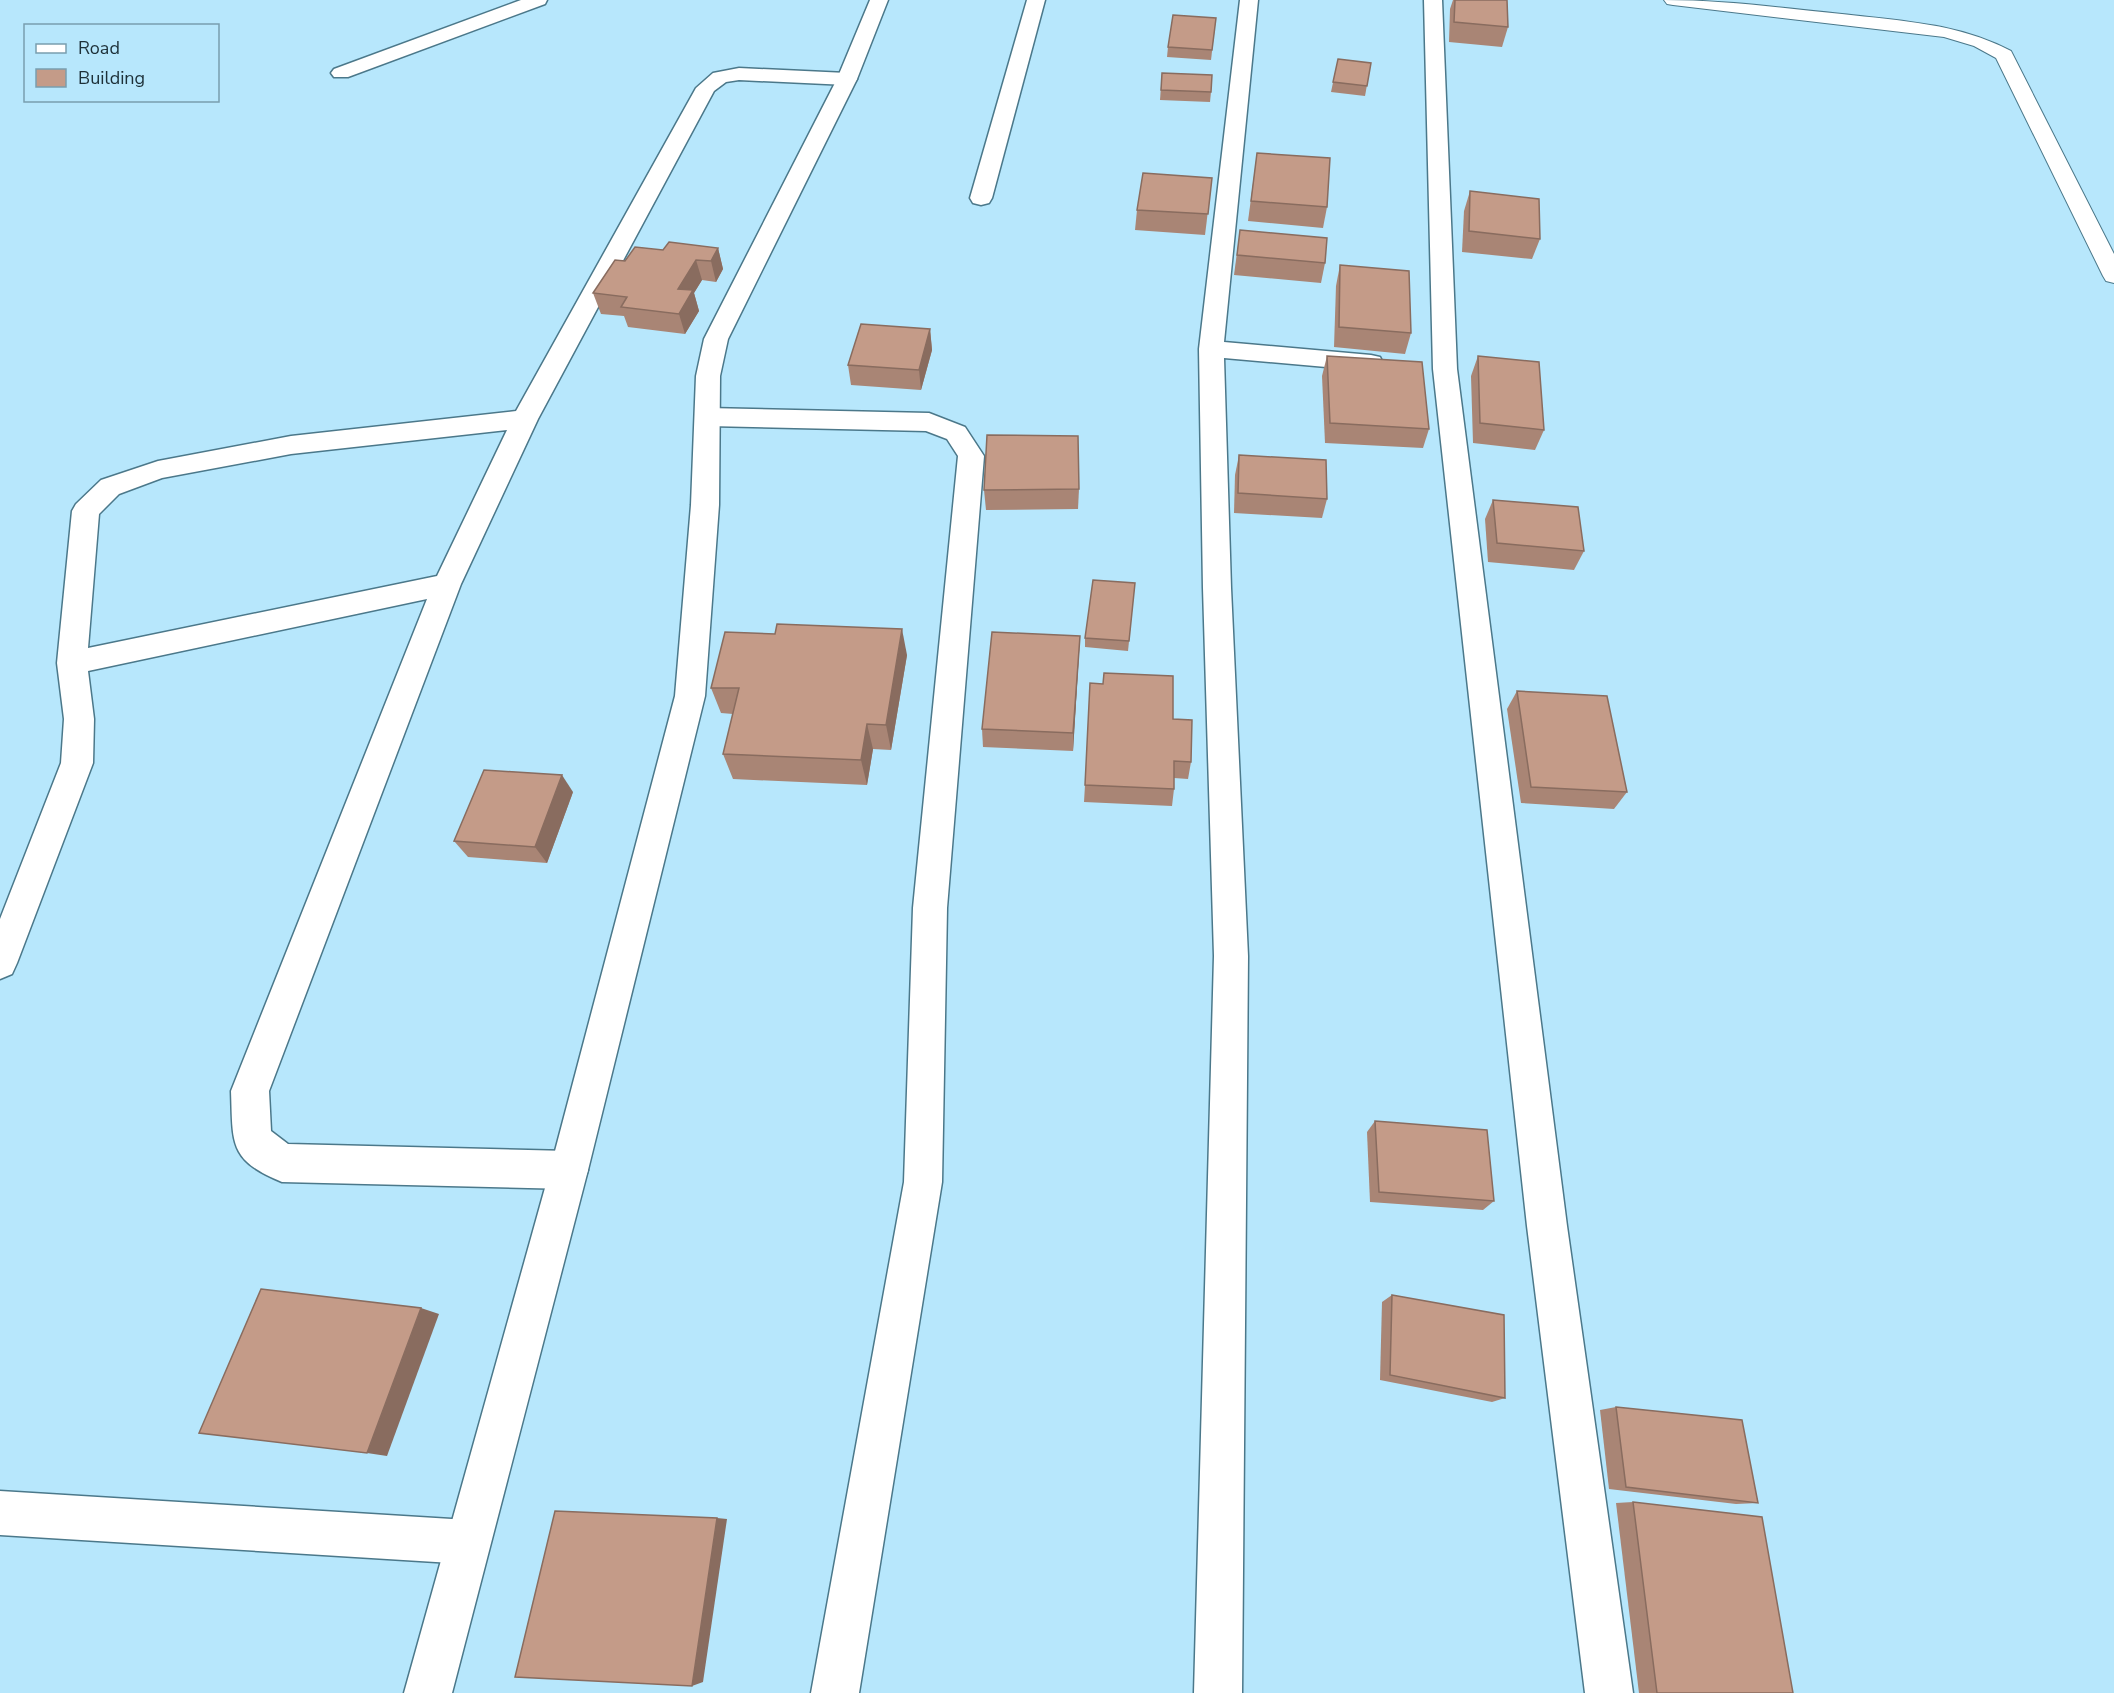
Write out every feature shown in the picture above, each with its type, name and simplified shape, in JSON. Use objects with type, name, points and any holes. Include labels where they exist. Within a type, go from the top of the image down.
[{"type":"street","points":[[341,73],[538,0]]},
{"type":"street","points":[[428,1693],[569,1170],[690,696],[705,505],[708,376],[716,339],[847,79],[879,0]]},
{"type":"street","points":[[981,198],[1036,0]]},
{"type":"street","points":[[1218,1693],[1231,956],[1217,588],[1211,349],[1249,0]]},
{"type":"street","points":[[1433,0],[1422,367],[1546,1226],[1610,1693]]},
{"type":"street","points":[[569,1170],[282,1163],[252,1141],[250,1091],[447,584],[525,419],[705,88],[720,77],[739,74],[847,79]]},
{"type":"street","points":[[1211,349],[1422,367]]},
{"type":"street","points":[[708,417],[929,422],[956,433],[971,456],[930,908],[923,1182],[835,1693]]},
{"type":"street","points":[[0,963],[77,763],[79,719],[72,663],[86,511],[110,487],[158,470],[291,445],[525,419]]},
{"type":"street","points":[[72,663],[447,584]]},
{"type":"street","points":[[0,1513],[468,1542]]},
{"type":"lane","points":[[1673,0],[1945,32],[1980,42],[2004,54],[2114,276]]},
{"type":"building","points":[[1455,0],[1507,0],[1508,27],[1454,22]]},
{"type":"building","points":[[1173,15],[1216,18],[1212,50],[1168,47]]},
{"type":"building","points":[[1338,59],[1371,63],[1367,86],[1333,82]]},
{"type":"building","points":[[1162,73],[1212,75],[1211,92],[1161,90]]},
{"type":"building","points":[[1257,153],[1330,158],[1327,207],[1251,201]]},
{"type":"building","points":[[1143,173],[1212,178],[1208,214],[1137,210]]},
{"type":"building","points":[[1470,191],[1539,199],[1540,239],[1469,231]]},
{"type":"building","points":[[1240,230],[1327,238],[1325,263],[1237,255]]},
{"type":"building","points":[[669,242],[718,248],[711,261],[696,260],[678,289],[693,290],[679,314],[621,307],[627,297],[593,293],[615,260],[625,261],[635,247],[663,250]]},
{"type":"building","points":[[1340,265],[1409,271],[1411,333],[1339,327]]},
{"type":"building","points":[[861,324],[930,329],[919,370],[848,365]]},
{"type":"building","points":[[1327,356],[1422,362],[1429,429],[1330,423]]},
{"type":"building","points":[[1478,356],[1539,362],[1544,430],[1480,423]]},
{"type":"building","points":[[987,435],[1078,436],[1079,489],[984,490]]},
{"type":"building","points":[[1239,455],[1326,460],[1327,499],[1238,493]]},
{"type":"building","points":[[1493,500],[1578,507],[1584,551],[1497,543]]},
{"type":"building","points":[[1093,580],[1135,583],[1129,641],[1085,638]]},
{"type":"building","points":[[777,624],[902,629],[886,725],[867,724],[861,760],[723,754],[739,688],[711,688],[725,632],[775,634]]},
{"type":"building","points":[[992,632],[1080,636],[1073,733],[982,729]]},
{"type":"building","points":[[1104,673],[1173,676],[1173,719],[1192,720],[1191,762],[1174,761],[1174,789],[1085,785],[1090,683],[1103,684]]},
{"type":"building","points":[[1517,691],[1607,696],[1627,792],[1531,787]]},
{"type":"building","points":[[484,770],[562,775],[535,847],[454,841]]},
{"type":"building","points":[[1375,1121],[1487,1130],[1494,1201],[1379,1192]]},
{"type":"building","points":[[261,1289],[421,1308],[367,1453],[199,1433]]},
{"type":"building","points":[[1392,1295],[1504,1315],[1505,1398],[1390,1375]]},
{"type":"building","points":[[1616,1407],[1742,1420],[1758,1503],[1626,1487]]},
{"type":"building","points":[[1633,1502],[1762,1517],[1793,1693],[1657,1693]]},
{"type":"building","points":[[555,1511],[717,1518],[692,1686],[515,1677]]}]
